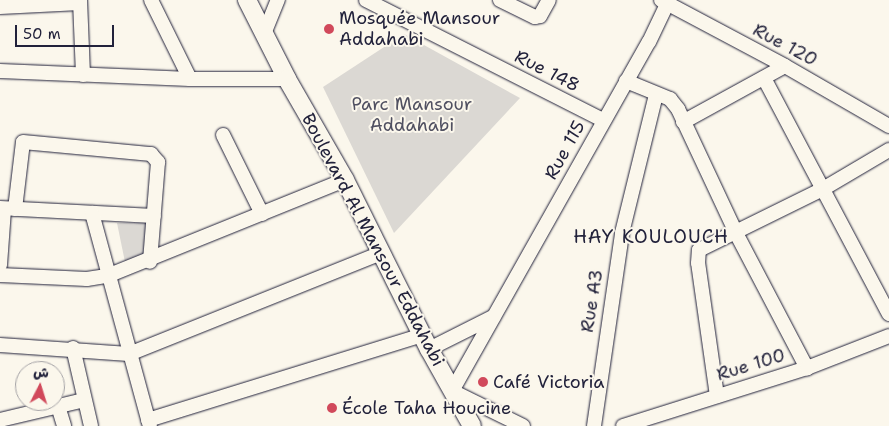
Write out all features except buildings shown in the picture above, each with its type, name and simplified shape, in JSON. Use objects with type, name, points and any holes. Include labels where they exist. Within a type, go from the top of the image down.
[{"type":"main road","name":"Boulevard Al Mansour Eddahabi","points":[[248,0],[287,79],[345,180],[426,342],[472,426]]},
{"type":"street","points":[[151,0],[190,79]]},
{"type":"street","points":[[264,34],[278,0]]},
{"type":"street","name":"Rue 148","points":[[366,0],[603,120]]},
{"type":"street","points":[[500,0],[532,17],[542,13],[549,0]]},
{"type":"street","name":"Rue 115","points":[[452,391],[626,81],[666,1]]},
{"type":"street","name":"Rue 120","points":[[666,1],[889,126]]},
{"type":"street","points":[[0,7],[80,2],[83,75]]},
{"type":"street","points":[[683,122],[785,66]]},
{"type":"street","points":[[0,71],[190,79],[287,79]]},
{"type":"street","points":[[764,78],[889,314]]},
{"type":"street","points":[[626,81],[674,104],[736,233],[807,368]]},
{"type":"street","name":"Rue A3","points":[[594,426],[615,270],[656,95]]},
{"type":"street","points":[[223,135],[262,214]]},
{"type":"street","points":[[0,265],[6,209],[20,149],[24,141],[155,156],[158,162],[150,262]]},
{"type":"street","points":[[717,396],[698,253],[701,248],[736,233],[823,189],[889,150]]},
{"type":"street","points":[[0,276],[87,279],[107,276],[150,262],[345,180]]},
{"type":"street","points":[[6,209],[154,216]]},
{"type":"street","points":[[92,212],[107,276],[149,423],[426,342],[493,317]]},
{"type":"street","points":[[0,345],[73,348],[129,354],[381,253]]},
{"type":"street","name":"Rue 100","points":[[624,426],[807,368],[889,336]]},
{"type":"street","points":[[73,348],[91,426]]},
{"type":"street","points":[[452,391],[523,426]]},
{"type":"street","points":[[65,404],[84,400]]},
{"type":"street","points":[[0,420],[17,421],[44,411]]},
{"type":"street","points":[[60,411],[64,426]]},
{"type":"green space","name":"Parc Mansour Addahabi","points":[[404,34],[520,98],[394,233],[323,87]]},
{"type":"green space","points":[[117,223],[152,223],[148,255],[125,262]]},
{"type":"place","name":"Mosquée Mansour Addahabi","points":[[329,29]]},
{"type":"place","name":"Café Victoria","points":[[483,382]]},
{"type":"place","name":"École Taha Houcine","points":[[332,408]]},
{"type":"district","name":"HAY KOULOUCH","points":[[651,237]]}]
